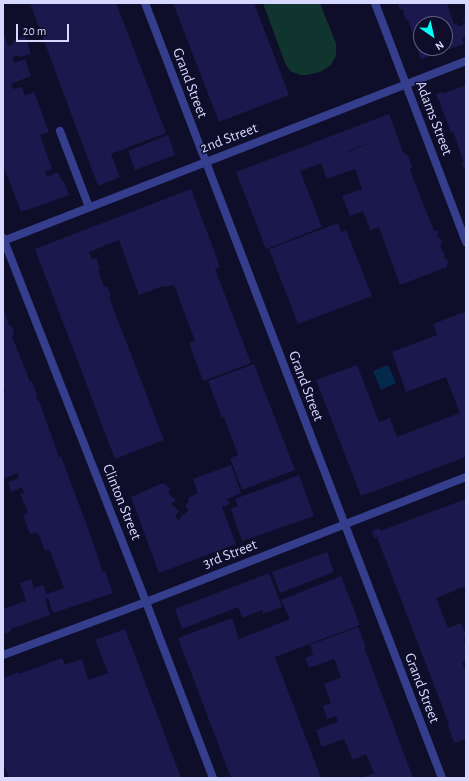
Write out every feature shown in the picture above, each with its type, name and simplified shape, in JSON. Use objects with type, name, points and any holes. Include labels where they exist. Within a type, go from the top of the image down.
[{"type":"street","name":"Grand Street","points":[[145,3],[442,778]]},
{"type":"street","name":"Adams Street","points":[[375,3],[466,242]]},
{"type":"street","name":"2nd Street","points":[[3,240],[466,61]]},
{"type":"street","points":[[60,131],[89,207]]},
{"type":"street","name":"Clinton Street","points":[[3,240],[146,602],[213,778]]},
{"type":"street","name":"3rd Street","points":[[3,655],[146,602],[466,477]]},
{"type":"green space","points":[[263,3],[320,3],[336,44],[336,56],[331,65],[320,72],[307,75],[301,75],[290,71],[285,63]]},
{"type":"water","points":[[388,365],[396,383],[381,390],[373,371]]},
{"type":"building","points":[[30,3],[116,3],[166,133],[111,154],[120,177],[98,186]]},
{"type":"building","points":[[173,3],[254,3],[289,95],[219,122]]},
{"type":"building","points":[[399,3],[450,3],[447,4],[451,16],[413,16],[413,35],[408,20],[405,19],[403,10],[400,9],[398,5]]},
{"type":"building","points":[[466,19],[466,36],[462,38],[464,44],[453,48],[453,21],[454,24],[457,23],[458,27],[465,24],[463,20]]},
{"type":"building","points":[[3,31],[8,46],[13,44],[13,41],[25,36],[31,54],[13,57],[14,63],[25,59],[31,76],[11,84],[13,89],[22,87],[25,96],[34,92],[49,132],[40,135],[52,169],[45,172],[47,177],[58,172],[62,181],[64,181],[69,195],[21,212],[3,165]]},
{"type":"building","points":[[420,56],[430,56],[421,59]]},
{"type":"building","points":[[466,85],[466,170],[462,165],[464,162],[453,131],[451,132],[436,95]]},
{"type":"building","points":[[389,114],[403,152],[407,154],[412,166],[410,170],[434,231],[437,231],[437,237],[441,239],[442,243],[440,246],[445,254],[444,258],[447,259],[447,267],[400,285],[379,227],[370,230],[363,211],[350,216],[342,196],[362,189],[355,169],[327,179],[321,163],[300,171],[322,227],[266,249],[236,172]],"holes":[[[373,142],[340,155],[355,148]]]},
{"type":"building","points":[[168,135],[175,155],[135,170],[128,151]]},
{"type":"building","points":[[191,189],[220,267],[215,269],[251,363],[203,381],[189,343],[195,341],[174,285],[163,286],[139,295],[119,240],[89,252],[92,259],[96,258],[100,269],[98,270],[104,287],[107,286],[111,296],[109,297],[164,440],[115,459],[35,249]]},
{"type":"building","points":[[338,223],[341,232],[346,230],[372,296],[298,324],[269,249]]},
{"type":"building","points":[[3,309],[8,325],[13,328],[14,333],[12,337],[30,382],[32,381],[37,395],[36,396],[59,457],[61,456],[103,572],[105,571],[113,593],[53,613],[48,598],[45,599],[50,615],[11,629],[11,631],[3,634],[3,609],[26,601],[20,583],[31,579],[34,588],[43,585],[47,594],[64,588],[49,549],[45,551],[38,533],[36,534],[36,532],[30,534],[23,515],[28,513],[20,494],[24,493],[22,487],[11,492],[8,482],[19,478],[17,473],[3,479],[3,392],[6,391],[3,386]]},
{"type":"building","points":[[464,312],[466,316],[466,457],[361,496],[316,380],[357,365],[379,422],[390,418],[397,437],[460,413],[446,377],[406,392],[392,352],[437,335],[433,324]]},
{"type":"building","points":[[254,364],[295,470],[242,490],[230,458],[238,455],[224,417],[222,418],[208,381]]},
{"type":"building","points":[[231,465],[241,493],[227,499],[230,504],[222,507],[236,544],[159,573],[131,497],[163,483],[171,489],[168,493],[176,500],[171,504],[179,511],[175,515],[178,521],[183,514],[185,515],[189,510],[185,506],[189,501],[188,498],[198,493],[193,479]]},
{"type":"building","points":[[299,475],[314,516],[242,541],[231,509],[238,506],[235,499]]},
{"type":"building","points":[[466,499],[466,586],[436,598],[448,628],[461,623],[466,634],[466,637],[463,639],[465,643],[466,642],[466,660],[462,662],[466,673],[466,739],[454,743],[448,725],[449,724],[377,537],[374,538],[372,531],[379,528],[380,531]]},
{"type":"building","points":[[327,552],[334,572],[280,593],[272,572]]},
{"type":"building","points":[[269,573],[282,607],[263,614],[262,610],[242,618],[238,607],[182,629],[175,609]]},
{"type":"building","points":[[341,576],[360,625],[275,657],[321,778],[231,778],[178,638],[232,618],[239,639],[290,619],[281,600]]},
{"type":"building","points":[[358,627],[366,647],[364,647],[413,778],[362,778],[374,773],[366,754],[353,760],[344,739],[322,747],[316,730],[338,722],[336,716],[327,719],[323,706],[331,703],[324,684],[341,677],[334,659],[309,668],[305,658],[313,655],[310,645]]},
{"type":"building","points":[[125,629],[181,778],[9,778],[3,764],[3,678],[19,672],[19,674],[62,658],[65,665],[82,659],[88,680],[108,673],[95,640]]}]
